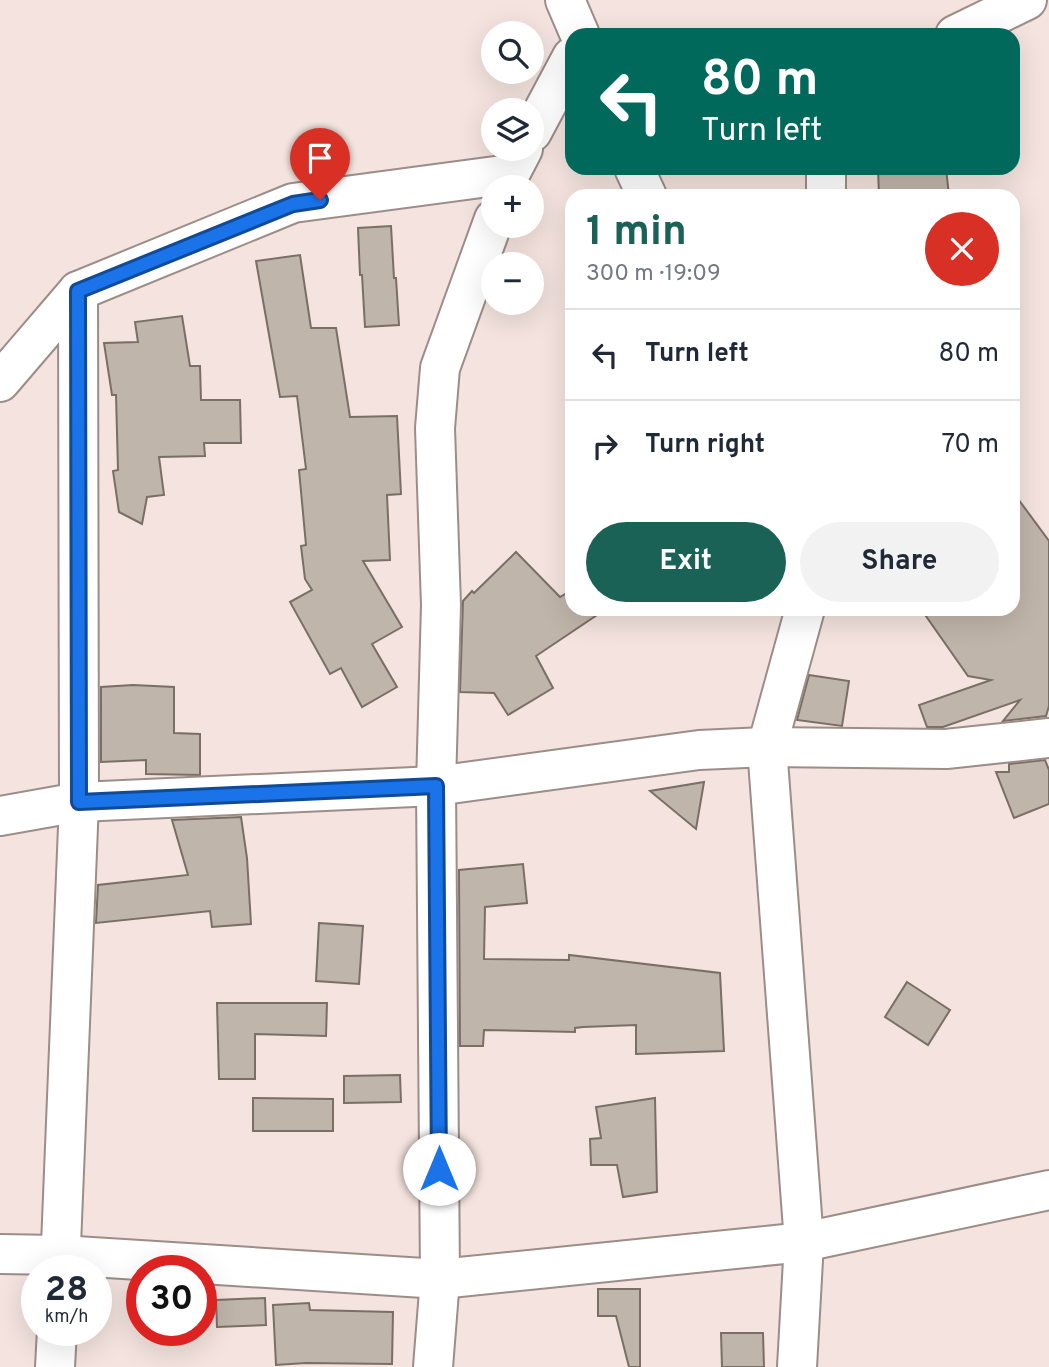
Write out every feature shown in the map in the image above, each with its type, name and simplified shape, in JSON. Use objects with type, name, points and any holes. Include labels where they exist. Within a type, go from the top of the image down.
[{"type":"street","points":[[565,0],[578,28]]},
{"type":"street","points":[[969,28],[1027,0]]},
{"type":"street","points":[[544,110],[565,70]]},
{"type":"street","points":[[0,382],[78,291],[293,204],[512,170]]},
{"type":"street","points":[[433,1367],[440,1279],[436,786],[441,605],[435,428],[440,368],[487,238]]},
{"type":"street","points":[[60,1255],[79,802],[78,291]]},
{"type":"street","points":[[797,1367],[804,1242],[768,747],[803,616]]},
{"type":"street","points":[[0,816],[79,802],[436,786],[699,750],[768,747],[946,749],[1049,738]]},
{"type":"street","points":[[112,1265],[440,1279],[804,1242],[1049,1190]]},
{"type":"street","points":[[0,1254],[21,1257]]},
{"type":"street","points":[[55,1367],[56,1346]]},
{"type":"building","points":[[878,175],[947,175],[948,189],[879,189]]},
{"type":"building","points":[[391,226],[399,325],[365,327],[358,228]]},
{"type":"building","points":[[300,255],[311,328],[336,328],[350,417],[397,416],[401,494],[387,495],[390,560],[363,561],[402,627],[372,644],[397,687],[362,707],[341,668],[330,674],[290,602],[312,590],[305,579],[301,546],[306,545],[299,470],[306,469],[297,396],[280,397],[256,261]]},
{"type":"building","points":[[182,316],[190,366],[200,366],[201,400],[240,400],[241,443],[204,443],[205,456],[159,457],[164,495],[147,497],[142,524],[119,512],[113,471],[118,470],[116,395],[112,395],[104,343],[138,342],[135,322]]},
{"type":"building","points":[[1020,502],[1049,541],[1049,706],[1046,716],[1003,721],[1020,700],[943,727],[927,727],[919,705],[991,680],[968,676],[926,616],[1020,616]]},
{"type":"building","points":[[516,552],[560,597],[565,594],[565,616],[596,616],[536,656],[553,688],[508,715],[494,693],[460,692],[463,601],[472,591],[474,593]]},
{"type":"building","points":[[809,675],[849,681],[842,726],[797,720]]},
{"type":"building","points":[[101,687],[174,687],[174,733],[200,734],[200,775],[146,774],[146,760],[101,762]]},
{"type":"building","points":[[1045,760],[1049,770],[1049,804],[1014,818],[996,772],[1009,772],[1009,764]]},
{"type":"building","points":[[704,782],[696,829],[650,791]]},
{"type":"building","points":[[241,817],[247,858],[251,924],[212,927],[210,911],[96,923],[98,885],[188,875],[172,820]]},
{"type":"building","points":[[523,864],[527,903],[485,907],[484,959],[569,960],[569,955],[720,973],[724,1051],[636,1054],[636,1025],[583,1027],[575,1028],[575,1032],[484,1030],[483,1046],[460,1046],[459,870]]},
{"type":"building","points":[[319,923],[363,926],[359,984],[316,981]]},
{"type":"building","points":[[907,982],[950,1010],[928,1045],[885,1017]]},
{"type":"building","points":[[217,1003],[327,1003],[326,1036],[255,1034],[255,1079],[219,1079]]},
{"type":"building","points":[[400,1075],[401,1102],[344,1103],[344,1076]]},
{"type":"building","points":[[253,1098],[333,1099],[333,1131],[253,1131]]},
{"type":"building","points":[[655,1098],[657,1192],[623,1197],[617,1165],[591,1165],[590,1139],[601,1138],[596,1107]]},
{"type":"building","points":[[598,1289],[640,1289],[640,1367],[629,1367],[616,1316],[598,1316]]},
{"type":"building","points":[[265,1298],[266,1325],[217,1327],[217,1300]]},
{"type":"building","points":[[309,1303],[310,1310],[393,1312],[392,1364],[276,1365],[273,1305]]},
{"type":"building","points":[[721,1333],[763,1333],[764,1367],[722,1367]]},
{"type":"route","points":[[320,200],[293,204],[78,291],[79,802],[436,786],[439,1169]]}]
